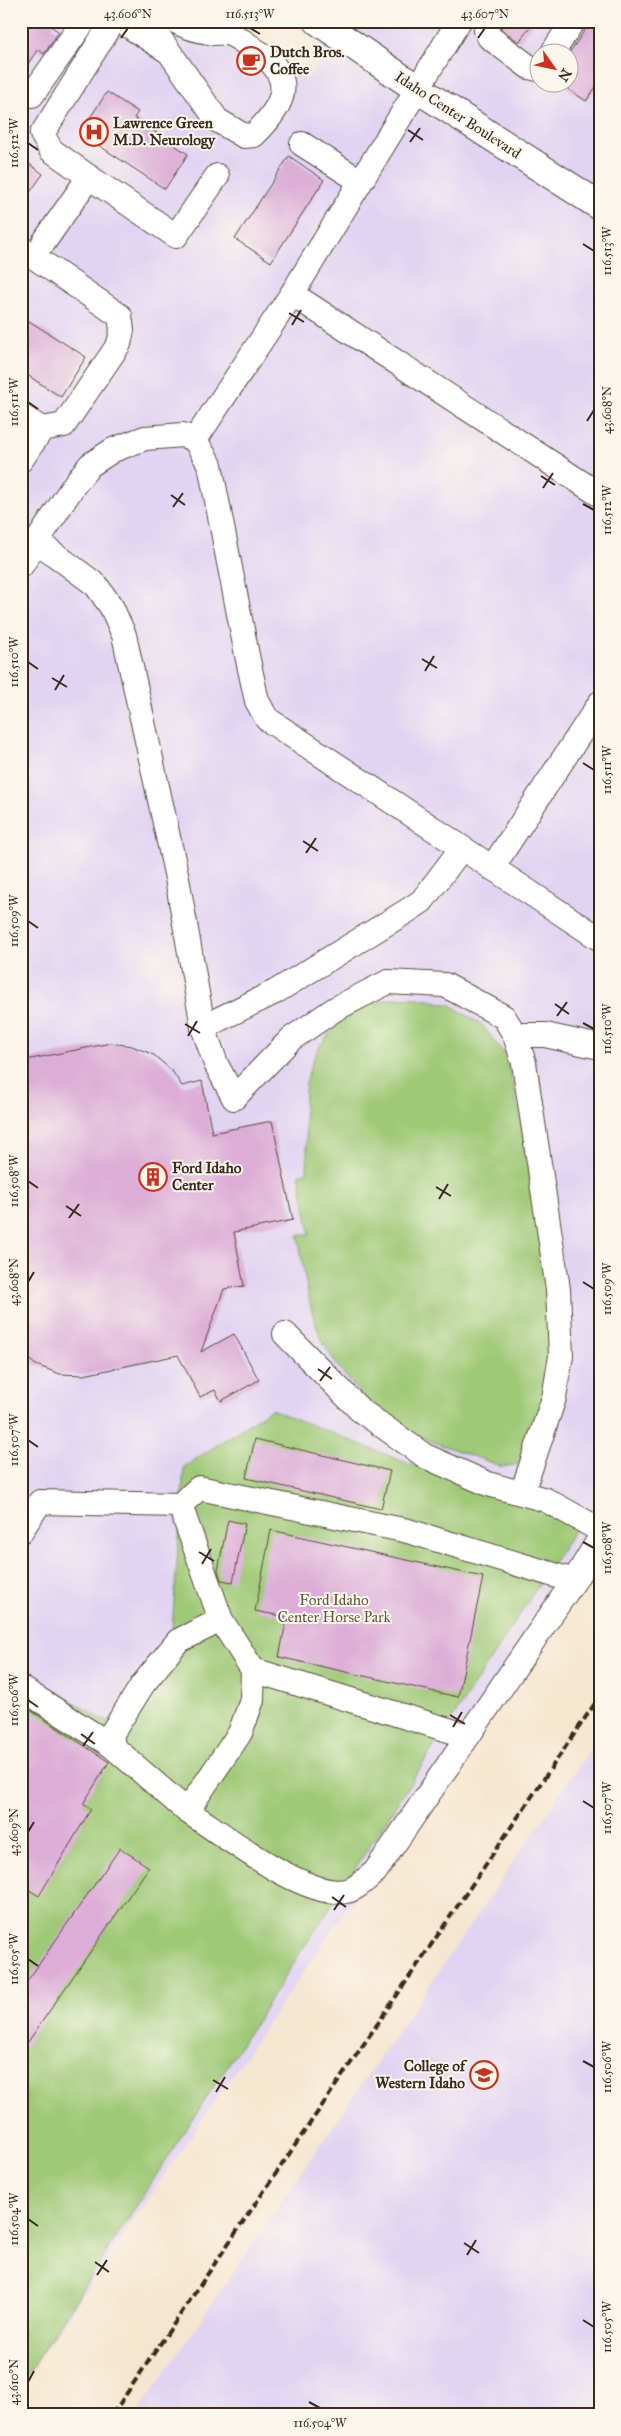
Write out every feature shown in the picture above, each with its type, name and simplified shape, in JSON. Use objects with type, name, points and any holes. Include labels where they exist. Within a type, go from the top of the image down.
[{"type":"main road","name":"Idaho Center Boulevard","points":[[318,21],[416,88],[600,206]]},
{"type":"lane","points":[[56,111],[27,92],[84,21]]},
{"type":"lane","points":[[113,21],[42,134],[51,150],[176,236],[217,176]]},
{"type":"lane","points":[[121,21],[170,53]]},
{"type":"lane","points":[[152,21],[156,33],[217,120],[244,136],[254,135],[282,97],[284,84],[279,70],[267,58],[229,33],[186,28],[174,21]]},
{"type":"lane","points":[[195,440],[292,294],[416,88],[459,21]]},
{"type":"lane","points":[[489,21],[486,30],[488,37],[528,66]]},
{"type":"lane","points":[[559,42],[573,21]]},
{"type":"lane","points":[[302,144],[360,181]]},
{"type":"lane","points":[[21,460],[42,429],[64,424],[119,344],[120,316],[32,245],[89,176]]},
{"type":"lane","points":[[292,294],[600,495]]},
{"type":"lane","points":[[21,416],[42,429]]},
{"type":"lane","points":[[21,566],[90,465],[113,450],[145,438],[183,435],[195,440],[210,465],[248,660],[258,701],[267,719],[461,849],[600,939]]},
{"type":"lane","points":[[38,542],[96,585],[112,608],[124,635],[177,878],[203,1027],[216,1064],[234,1098],[291,1039],[335,1009],[388,982],[445,985],[504,1017],[516,1035],[524,1063],[558,1289],[561,1356],[554,1398],[522,1493]]},
{"type":"lane","points":[[492,868],[600,704]]},
{"type":"lane","points":[[203,1027],[274,992],[408,911],[422,901],[461,849]]},
{"type":"lane","points":[[516,1035],[545,1035],[600,1047]]},
{"type":"lane","points":[[285,1334],[360,1410],[425,1456],[488,1484],[546,1500],[600,1530]]},
{"type":"lane","points":[[21,1531],[31,1501],[180,1505],[199,1488],[408,1532],[574,1581]]},
{"type":"lane","points":[[180,1505],[221,1620],[253,1670],[252,1700],[240,1733],[187,1811]]},
{"type":"lane","points":[[21,1688],[112,1746],[187,1811],[288,1877],[332,1893],[349,1891],[375,1872],[574,1581],[600,1538]]},
{"type":"lane","points":[[112,1746],[112,1733],[143,1684],[178,1641],[221,1620]]},
{"type":"lane","points":[[253,1670],[468,1736]]},
{"type":"shaded area","points":[[21,21],[225,21],[312,76],[325,21],[600,21],[600,1538],[42,2354],[21,2340]]},
{"type":"shaded area","name":"College of Western Idaho","points":[[600,1735],[600,2415],[136,2415]]},
{"type":"green space","points":[[419,998],[451,1005],[482,1025],[503,1052],[513,1083],[531,1170],[555,1329],[549,1389],[525,1458],[515,1465],[502,1467],[428,1440],[393,1422],[356,1389],[335,1362],[320,1335],[309,1298],[298,1235],[310,1234],[299,1173],[307,1172],[304,1101],[308,1074],[321,1045],[330,1033],[354,1013],[389,999]]},
{"type":"green space","name":"Ford Idaho Center Horse Park","points":[[271,1409],[412,1465],[581,1520],[21,2384],[21,1670],[108,1723],[171,1643],[184,1467]]},
{"type":"building","points":[[21,21],[56,21],[52,27],[59,32],[44,54],[38,49],[21,74]]},
{"type":"building","points":[[502,21],[534,21],[519,42],[501,29]]},
{"type":"building","points":[[591,21],[600,21],[600,81],[586,101],[572,92],[578,92],[577,42]]},
{"type":"building","points":[[107,92],[138,112],[134,118],[188,154],[165,189],[80,133]]},
{"type":"building","points":[[289,156],[324,180],[271,262],[235,239]]},
{"type":"building","points":[[21,158],[43,174],[21,205]]},
{"type":"building","points":[[21,316],[86,357],[61,397],[21,371]]},
{"type":"building","name":"Ford Idaho Center","points":[[111,1043],[132,1046],[154,1055],[172,1071],[182,1086],[202,1081],[212,1133],[272,1121],[293,1220],[234,1232],[244,1286],[224,1289],[201,1352],[234,1334],[259,1380],[221,1401],[215,1390],[200,1397],[178,1355],[84,1375],[60,1374],[36,1365],[21,1353],[21,1061]]},
{"type":"building","points":[[255,1439],[390,1471],[381,1509],[246,1478]]},
{"type":"building","points":[[228,1520],[245,1524],[233,1582],[221,1580],[218,1570]]},
{"type":"building","points":[[271,1530],[483,1577],[458,1697],[279,1657],[287,1617],[255,1611]]},
{"type":"building","points":[[21,1704],[109,1762],[83,1804],[91,1809],[39,1896],[21,1885]]},
{"type":"building","points":[[120,1848],[149,1867],[21,2052],[21,1990]]},
{"type":"railway","points":[[112,2415],[600,1696]]},
{"type":"place","name":"Dutch Bros. Coffee","points":[[251,61]]},
{"type":"place","name":"Lawrence Green M.D. Neurology","points":[[94,132]]},
{"type":"place","name":"Ford Idaho Center","points":[[153,1177]]},
{"type":"place","name":"College of Western Idaho","points":[[484,2075]]}]
